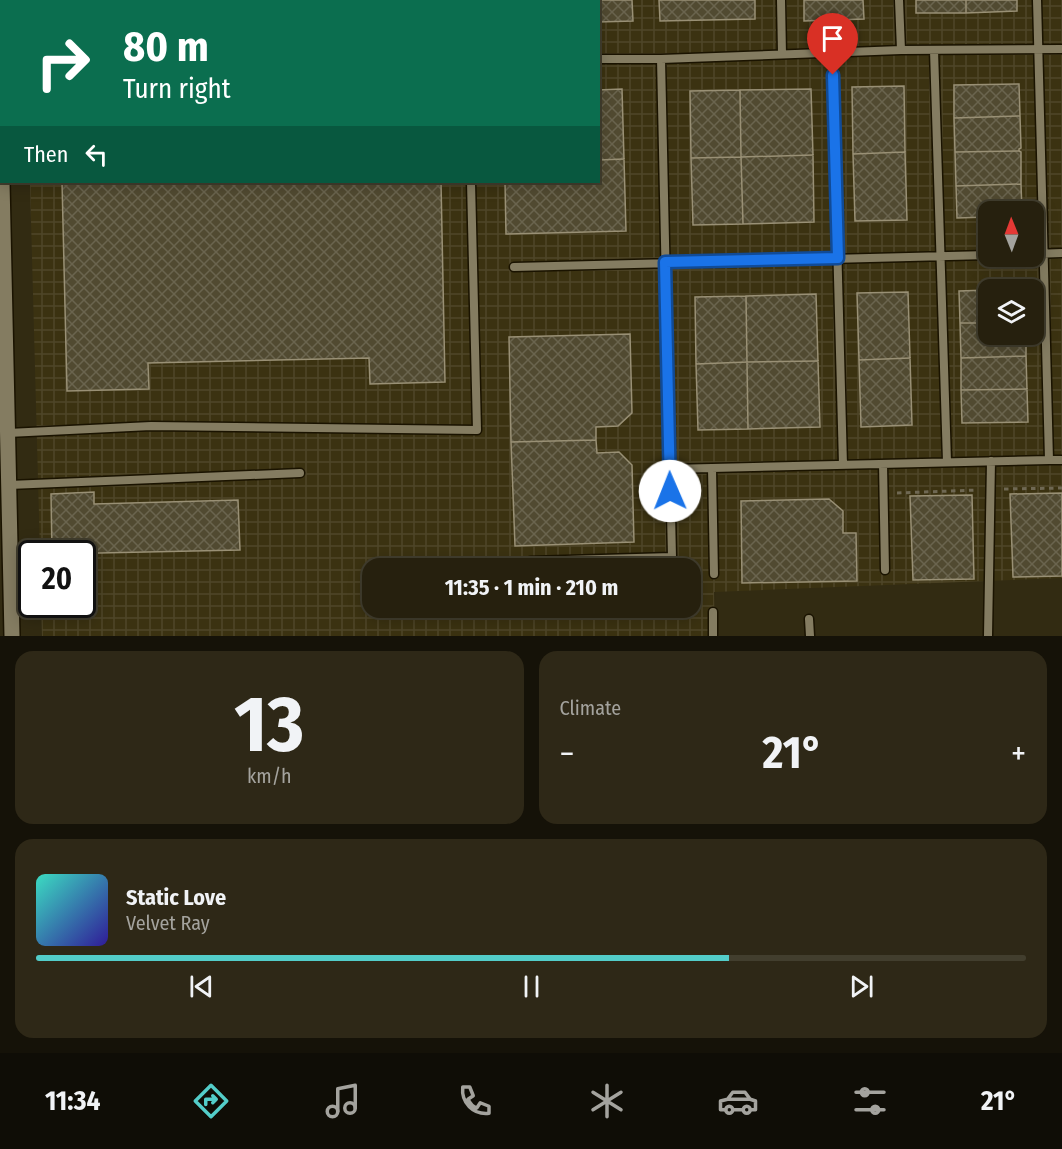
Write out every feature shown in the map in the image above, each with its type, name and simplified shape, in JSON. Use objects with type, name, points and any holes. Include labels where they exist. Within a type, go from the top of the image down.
[{"type":"street","points":[[2,183],[4,378],[9,485],[5,597],[12,636]]},
{"type":"lane","points":[[781,0],[782,54]]},
{"type":"lane","points":[[899,0],[901,50]]},
{"type":"lane","points":[[1037,0],[1042,201]]},
{"type":"lane","points":[[600,59],[901,50],[1062,49]]},
{"type":"lane","points":[[934,50],[947,462]]},
{"type":"lane","points":[[832,52],[843,465]]},
{"type":"lane","points":[[636,558],[672,557],[661,58]]},
{"type":"lane","points":[[8,433],[151,426],[477,430],[471,183]]},
{"type":"lane","points":[[1049,460],[1044,254],[1062,253]]},
{"type":"lane","points":[[514,267],[978,255]]},
{"type":"lane","points":[[670,469],[1062,460]]},
{"type":"lane","points":[[988,636],[991,461]]},
{"type":"lane","points":[[883,464],[885,570]]},
{"type":"lane","points":[[712,468],[714,574]]},
{"type":"lane","points":[[9,485],[300,472]]},
{"type":"lane","points":[[713,612],[713,636]]},
{"type":"lane","points":[[808,619],[810,636]]},
{"type":"path","points":[[1002,489],[1062,488]]},
{"type":"path","points":[[909,493],[979,490]]},
{"type":"shaded area","points":[[600,0],[1062,0],[1062,578],[714,592],[715,636],[42,636],[41,618],[96,618],[96,540],[40,540],[30,183],[600,183]]},
{"type":"building","points":[[600,0],[632,0],[633,21],[600,22]]},
{"type":"building","points":[[659,0],[755,0],[755,19],[660,21]]},
{"type":"building","points":[[804,0],[863,0],[864,19],[804,21]]},
{"type":"building","points":[[916,0],[966,0],[966,13],[916,13]]},
{"type":"building","points":[[966,0],[1017,0],[1017,11],[966,13]]},
{"type":"building","points":[[1019,84],[1020,116],[954,118],[954,85]]},
{"type":"building","points":[[904,86],[905,152],[853,154],[852,87]]},
{"type":"building","points":[[622,89],[624,159],[600,160],[600,90]]},
{"type":"building","points":[[811,89],[813,155],[741,157],[740,90]]},
{"type":"building","points":[[740,90],[741,157],[691,158],[690,91]]},
{"type":"building","points":[[1020,116],[1021,148],[1019,151],[955,152],[954,118]]},
{"type":"building","points":[[905,152],[907,220],[855,221],[853,154]]},
{"type":"building","points":[[955,152],[1021,152],[1021,184],[956,186]]},
{"type":"building","points":[[813,155],[814,222],[743,224],[741,157]]},
{"type":"building","points":[[741,157],[743,224],[693,225],[691,158]]},
{"type":"building","points":[[624,159],[626,231],[506,234],[505,183],[600,183],[600,160]]},
{"type":"building","points":[[62,183],[441,183],[445,382],[370,384],[369,358],[148,363],[149,389],[67,391]]},
{"type":"building","points":[[1021,184],[1022,201],[978,201],[978,217],[957,218],[956,186]]},
{"type":"building","points":[[978,290],[978,323],[960,323],[959,291]]},
{"type":"building","points":[[908,292],[910,358],[859,360],[857,293]]},
{"type":"building","points":[[816,294],[818,361],[747,362],[746,296]]},
{"type":"building","points":[[746,296],[747,362],[696,364],[695,297]]},
{"type":"building","points":[[960,323],[978,323],[978,345],[1026,345],[1026,356],[961,358]]},
{"type":"building","points":[[630,334],[632,413],[618,426],[596,427],[596,440],[511,442],[509,337]]},
{"type":"building","points":[[1026,356],[1027,389],[961,390],[961,358]]},
{"type":"building","points":[[910,358],[912,425],[861,427],[859,360]]},
{"type":"building","points":[[818,361],[820,427],[748,429],[747,362]]},
{"type":"building","points":[[747,362],[748,429],[698,430],[696,364]]},
{"type":"building","points":[[1027,389],[1028,422],[962,423],[961,390]]},
{"type":"building","points":[[596,440],[597,453],[619,452],[632,465],[634,542],[515,546],[511,442]]},
{"type":"building","points":[[94,492],[94,504],[238,500],[240,550],[96,553],[96,540],[52,540],[51,494]]},
{"type":"building","points":[[1062,493],[1062,576],[1013,577],[1010,494]]},
{"type":"building","points":[[972,495],[974,579],[913,580],[910,496]]},
{"type":"building","points":[[829,499],[843,511],[843,533],[856,533],[857,581],[742,583],[741,501]]},
{"type":"route","points":[[670,491],[665,262],[838,258],[833,75]]}]
